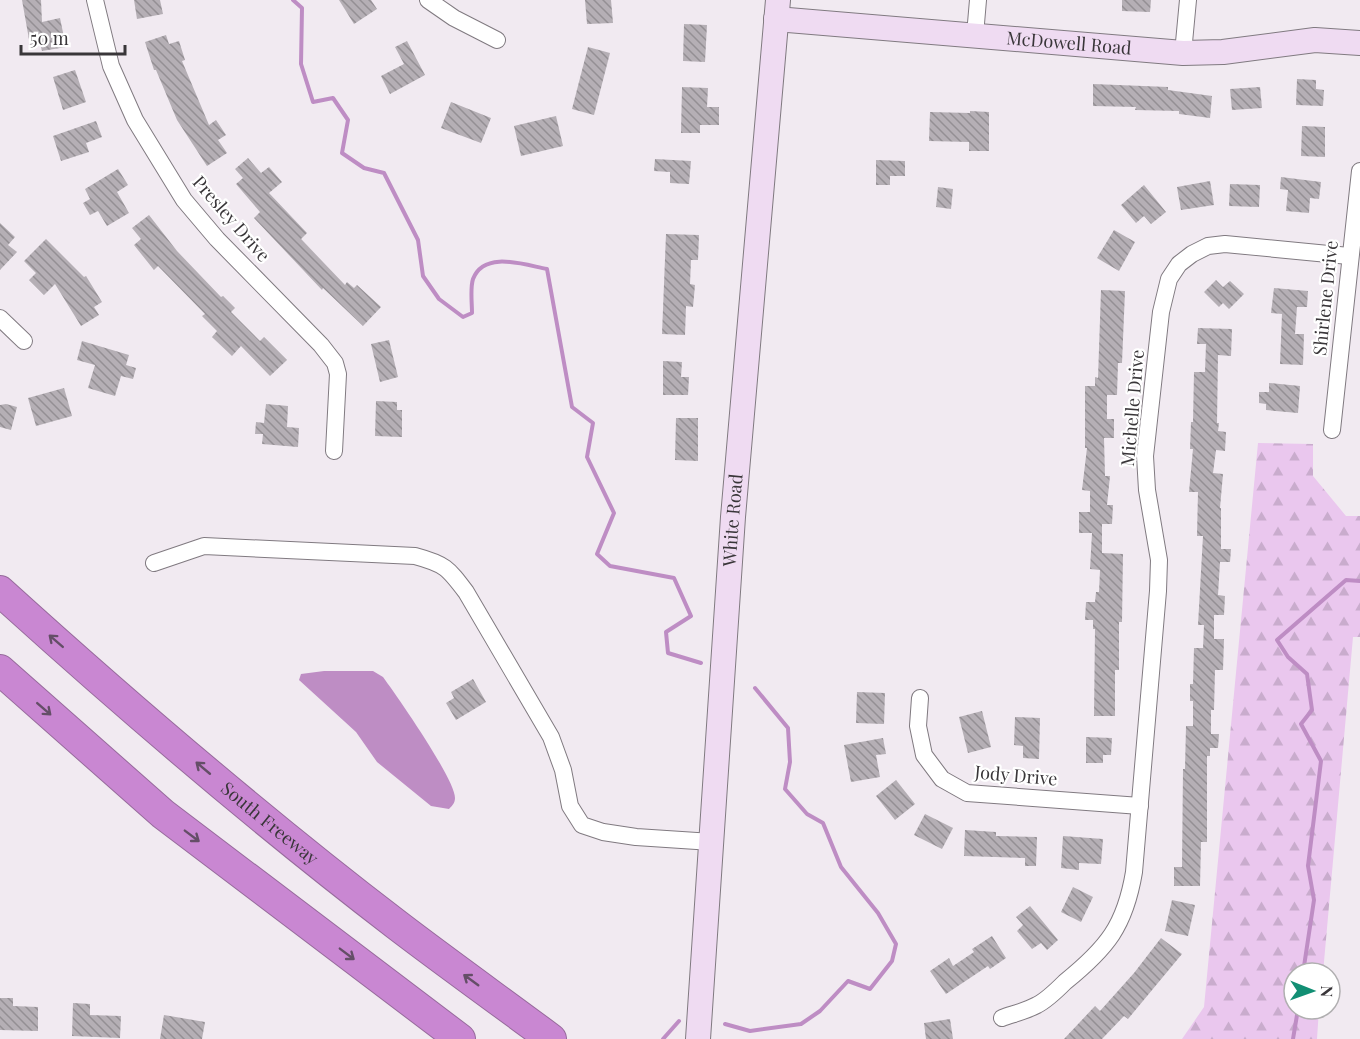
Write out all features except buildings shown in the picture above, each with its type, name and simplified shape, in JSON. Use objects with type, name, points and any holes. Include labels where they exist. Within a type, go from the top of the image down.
[{"type":"highway","name":"South Freeway","points":[[0,591],[241,800],[397,925],[551,1039]]},
{"type":"highway","points":[[0,670],[163,814],[460,1039]]},
{"type":"street","name":"Presley Drive","points":[[95,0],[111,66],[135,120],[184,200],[217,239],[321,345],[335,363],[339,386],[334,451]]},
{"type":"street","points":[[428,0],[454,18],[497,40]]},
{"type":"street","points":[[975,35],[978,0]]},
{"type":"street","points":[[1183,52],[1188,0]]},
{"type":"street","name":"McDowell Road","points":[[777,10],[975,35],[1183,52],[1223,52],[1315,40],[1360,43]]},
{"type":"street","name":"White Road","points":[[698,1039],[732,517],[777,10]]},
{"type":"street","name":"Shirlene Drive","points":[[1332,430],[1360,171]]},
{"type":"street","name":"Michelle Drive","points":[[1002,1018],[1038,1005],[1088,963],[1110,938],[1130,898],[1158,591],[1159,560],[1155,526],[1147,490],[1145,456],[1161,312],[1169,279],[1179,264],[1208,246],[1224,244],[1350,256]]},
{"type":"street","points":[[0,318],[24,341]]},
{"type":"street","points":[[154,563],[204,546],[415,556],[439,562],[451,572],[466,592],[551,737],[563,770],[570,806],[582,825],[603,832],[636,837],[712,842]]},
{"type":"street","name":"Jody Drive","points":[[920,698],[918,726],[924,755],[942,778],[967,793],[1140,806]]},
{"type":"green space","points":[[1258,443],[1313,444],[1313,476],[1346,516],[1360,516],[1360,637],[1353,637],[1324,961],[1282,961],[1282,1021],[1318,1021],[1317,1039],[1182,1039],[1204,1007]]},
{"type":"shaded area","points":[[324,671],[373,671],[383,677],[446,774],[455,798],[449,809],[431,806],[377,762],[356,732],[299,680],[301,674]]},
{"type":"waterway","points":[[293,0],[302,8],[301,64],[313,102],[333,98],[348,120],[342,153],[364,168],[384,173],[418,240],[423,276],[439,299],[463,317],[472,313],[473,279],[478,270],[486,265],[506,262],[547,269],[572,407],[593,423],[587,457],[614,513],[597,554],[610,566],[674,578],[691,616],[666,632],[668,653],[701,663]]},
{"type":"waterway","points":[[1305,961],[1314,900],[1308,866],[1321,761],[1301,724],[1312,710],[1307,674],[1288,657],[1277,640],[1346,580],[1360,581]]},
{"type":"waterway","points":[[725,1024],[750,1031],[801,1024],[820,1011],[848,981],[870,989],[892,961],[896,944],[878,913],[841,867],[823,823],[807,814],[785,789],[790,762],[788,728],[755,688]]},
{"type":"waterway","points":[[663,1039],[679,1021]]},
{"type":"waterway","points":[[1293,1039],[1296,1021]]}]
